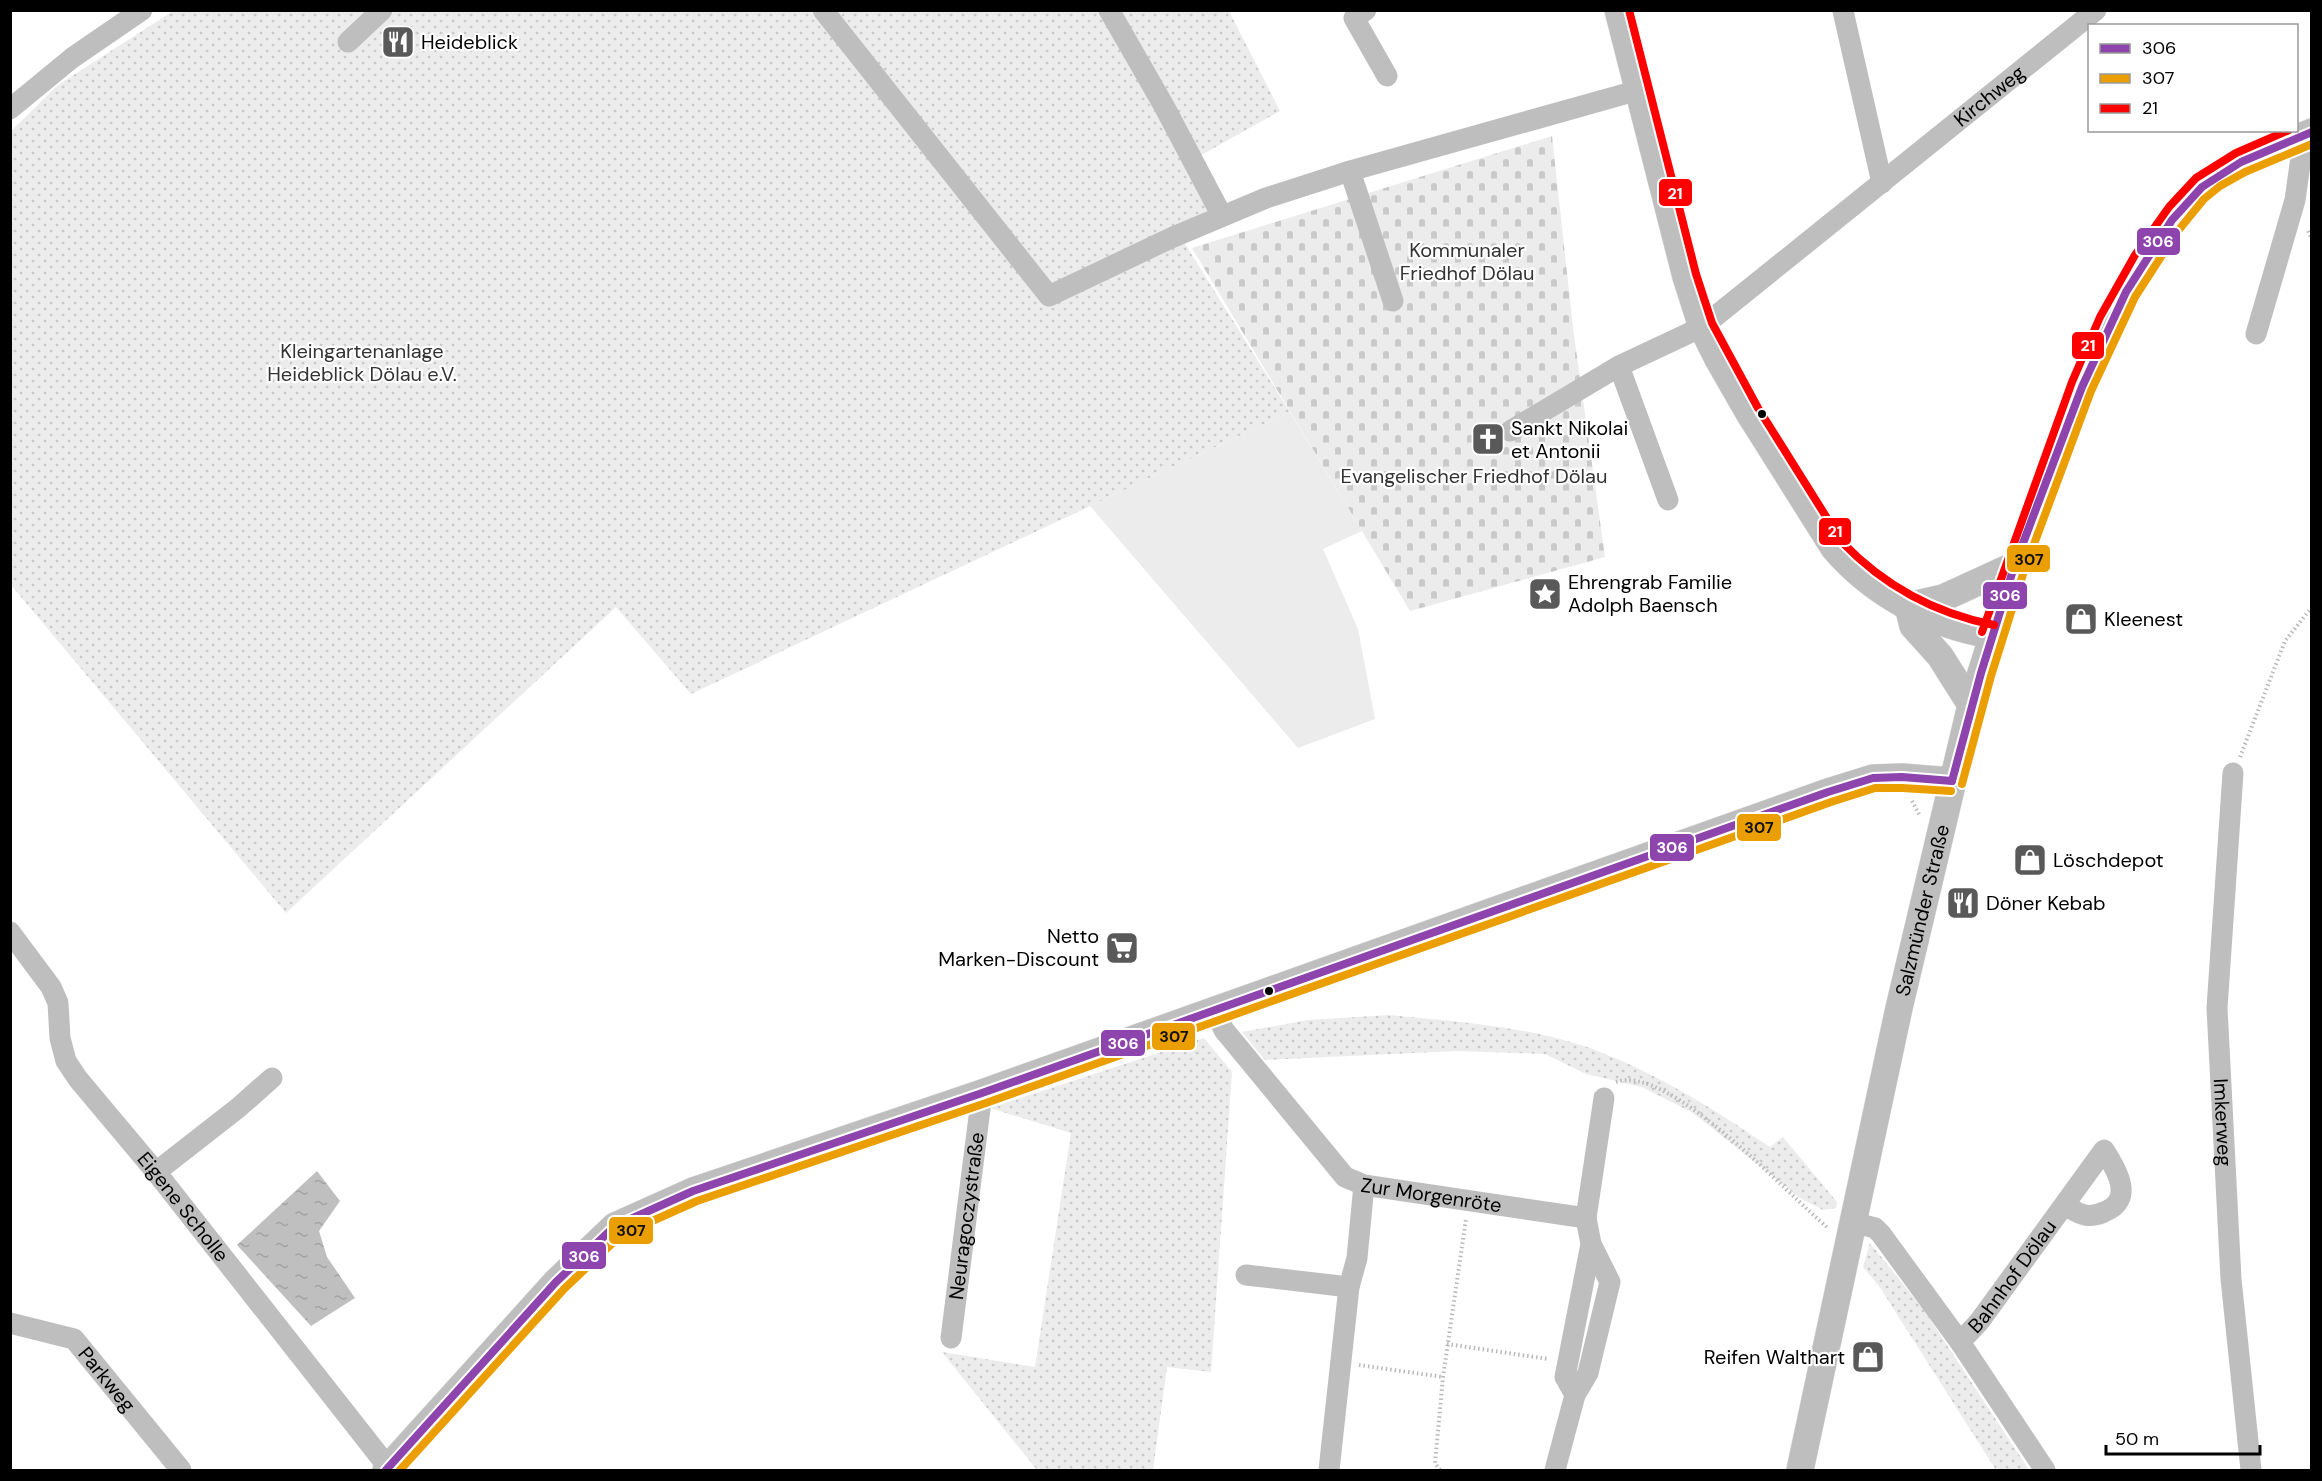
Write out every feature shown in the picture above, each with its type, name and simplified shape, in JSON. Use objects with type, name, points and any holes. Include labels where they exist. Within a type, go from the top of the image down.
[{"type":"main road","points":[[1618,10],[1686,277],[1702,327],[1749,413],[1834,548],[1847,564],[1870,584],[1908,606],[1967,631],[1992,635]]},
{"type":"main road","name":"Salzmünder Straße","points":[[1800,1470],[1843,1227],[1971,705],[2015,565],[2091,360],[2149,251],[2183,205],[2202,186],[2225,171],[2263,152],[2308,134]]},
{"type":"main road","points":[[1908,606],[1943,598],[2015,565]]},
{"type":"main road","points":[[1908,606],[1913,626],[1946,663],[1971,705]]},
{"type":"main road","name":"Neuragoczystraße","points":[[387,1469],[556,1282],[615,1226],[693,1191],[982,1093],[1828,792],[1873,778],[1902,777],[1952,781]]},
{"type":"street","points":[[10,109],[72,58],[142,10]]},
{"type":"street","points":[[348,42],[382,10]]},
{"type":"street","points":[[823,10],[1049,296],[1266,198],[1350,171],[1639,90]]},
{"type":"street","points":[[1109,10],[1164,106],[1222,216]]},
{"type":"street","points":[[1366,10],[1353,18],[1387,76]]},
{"type":"street","name":"Kirchweg","points":[[1510,431],[1619,366],[1702,327],[2096,10]]},
{"type":"street","points":[[1843,11],[1882,183]]},
{"type":"street","name":"Salzmünder Straße","points":[[2256,334],[2295,200],[2308,134]]},
{"type":"street","points":[[1350,171],[1393,301]]},
{"type":"street","points":[[1619,366],[1668,500]]},
{"type":"street","name":"Imkerweg","points":[[2233,773],[2217,1008],[2231,1279],[2251,1470]]},
{"type":"street","name":"Eigene Scholle","points":[[10,932],[51,987],[58,1003],[60,1038],[66,1061],[78,1079],[156,1172],[387,1469]]},
{"type":"street","name":"Zur Morgenröte","points":[[1215,1011],[1224,1030],[1345,1177],[1364,1185],[1586,1218]]},
{"type":"street","points":[[156,1172],[238,1108],[272,1078]]},
{"type":"street","name":"Neuragoczystraße","points":[[951,1338],[982,1093]]},
{"type":"street","points":[[1555,1470],[1575,1395],[1588,1373],[1610,1282],[1591,1244],[1586,1218],[1604,1098]]},
{"type":"street","points":[[1329,1470],[1348,1287],[1357,1258],[1364,1185]]},
{"type":"street","name":"Bahnhof Dölau","points":[[1960,1342],[1979,1322],[2061,1209]]},
{"type":"street","points":[[1843,1227],[1875,1228],[1881,1234],[1960,1342],[2045,1470]]},
{"type":"street","points":[[1575,1395],[1565,1377],[1591,1244]]},
{"type":"street","points":[[1246,1275],[1348,1287]]},
{"type":"street","name":"Parkweg","points":[[10,1323],[74,1339],[181,1470]]},
{"type":"path","points":[[2233,773],[2285,641],[2312,607]]},
{"type":"path","points":[[1604,1098],[1611,1083],[1624,1079],[1644,1082],[1692,1107],[1843,1227]]},
{"type":"path","points":[[1440,1470],[1435,1463],[1443,1377],[1468,1201]]},
{"type":"path","points":[[1448,1344],[1568,1362]]},
{"type":"path","points":[[1340,1362],[1443,1377]]},
{"type":"green space","name":"Kleingartenanlage Heideblick Dölau e.V.","points":[[173,11],[1229,11],[1280,111],[1196,158],[1225,223],[1182,239],[1290,412],[691,694],[616,607],[286,913],[11,585],[10,132],[58,85]]},
{"type":"green space","points":[[1552,136],[1573,328],[1605,557],[1410,611],[1192,248]]},
{"type":"green space","points":[[1290,412],[1362,531],[1323,549],[1358,629],[1375,719],[1298,748],[1090,506]]},
{"type":"green space","points":[[1389,1015],[1519,1030],[1595,1050],[1685,1093],[1770,1147],[1783,1137],[1837,1202],[1836,1208],[1823,1210],[1800,1198],[1693,1113],[1642,1087],[1586,1074],[1545,1054],[1456,1051],[1265,1060],[1242,1032],[1308,1020]]},
{"type":"green space","points":[[1204,1038],[1232,1072],[1211,1372],[1167,1367],[1153,1470],[1037,1470],[942,1352],[1035,1367],[1071,1133],[990,1108]]},
{"type":"green space","points":[[1870,1243],[1924,1310],[2029,1470],[1996,1470],[1879,1286],[1863,1267]]},
{"type":"water","points":[[317,1171],[340,1201],[319,1231],[327,1257],[355,1298],[311,1326],[237,1245]]},
{"type":"transit line","name":"21","points":[[1629,10],[1696,274],[1712,323],[1758,408],[1842,542],[1858,558],[1893,584],[1931,605],[1972,620],[1994,625]]},
{"type":"transit line","name":"21","points":[[1982,632],[2072,382],[2100,317],[2135,255],[2169,207],[2196,178],[2236,153],[2284,132]]},
{"type":"transit line","name":"306","points":[[1952,781],[1981,673],[2014,567],[2082,387],[2126,292],[2172,220],[2202,187],[2241,162],[2312,132]]},
{"type":"transit line","name":"307","points":[[1962,784],[1991,676],[2024,571],[2091,391],[2135,297],[2177,232],[2204,199],[2220,186],[2245,172],[2312,144]]},
{"type":"transit line","name":"306","points":[[386,1470],[556,1282],[615,1226],[693,1191],[982,1093],[1828,792],[1873,778],[1902,777],[1952,781]]},
{"type":"transit line","name":"307","points":[[400,1470],[564,1289],[621,1235],[697,1201],[986,1103],[1831,802],[1875,788],[1951,791]]},
{"type":"place","name":"Heideblick","points":[[398,42]]},
{"type":"place","name":"Sankt Nikolai et Antonii","points":[[1488,439]]},
{"type":"place","name":"Ehrengrab Familie Adolph Baensch","points":[[1545,594]]},
{"type":"place","name":"Kleenest","points":[[2081,619]]},
{"type":"place","name":"Löschdepot","points":[[2030,860]]},
{"type":"place","name":"Döner Kebab","points":[[1963,903]]},
{"type":"place","name":"Netto Marken-Discount","points":[[1122,948]]},
{"type":"place","name":"Reifen Walthart","points":[[1868,1357]]},
{"type":"park label","name":"Kommunaler Friedhof Dölau","points":[[1467,262]]},
{"type":"park label","name":"Evangelischer Friedhof Dölau","points":[[1474,476]]}]
